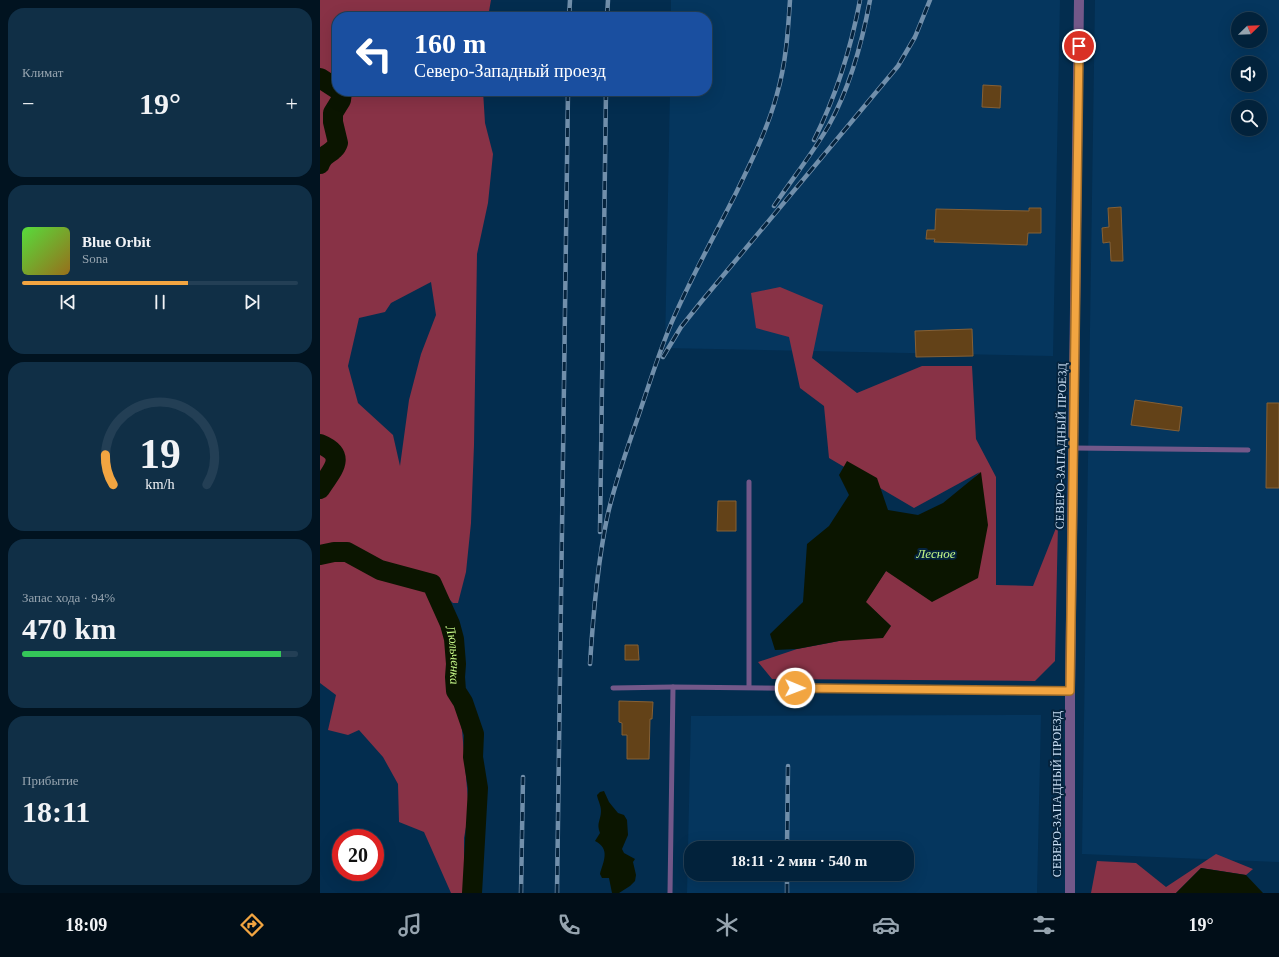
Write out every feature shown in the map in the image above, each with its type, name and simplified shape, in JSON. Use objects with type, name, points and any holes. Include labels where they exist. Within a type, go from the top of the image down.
[{"type":"street","name":"СЕВЕРО-ЗАПАДНЫЙ ПРОЕЗД","points":[[1070,893],[1070,691],[1079,0]]},
{"type":"lane","points":[[1074,448],[1248,450]]},
{"type":"lane","points":[[749,482],[749,687]]},
{"type":"lane","points":[[670,893],[673,687]]},
{"type":"lane","points":[[613,688],[749,687],[1070,691]]},
{"type":"shaded area","points":[[320,0],[491,0],[489,12],[332,12],[332,96],[483,96],[485,123],[493,154],[488,203],[477,254],[474,445],[471,523],[466,572],[458,603],[453,603],[440,590],[435,594],[433,603],[446,643],[462,730],[469,811],[464,838],[465,893],[451,893],[424,832],[399,822],[398,784],[383,757],[359,730],[348,735],[328,730],[336,695],[320,683]],"holes":[[[431,282],[436,315],[421,354],[409,400],[400,466],[393,435],[358,403],[348,366],[359,318],[385,312],[391,303]]]},
{"type":"shaded area","points":[[671,0],[1060,0],[1053,356],[665,348],[670,96],[712,96],[712,12],[671,12]]},
{"type":"shaded area","points":[[1095,0],[1279,0],[1279,862],[1082,854]]},
{"type":"shaded area","points":[[780,287],[823,305],[812,358],[857,393],[922,366],[972,366],[976,439],[996,477],[996,585],[1033,586],[1058,523],[1055,661],[1035,681],[772,679],[758,662],[797,649],[839,641],[891,626],[865,602],[886,571],[980,472],[914,508],[829,458],[824,406],[800,388],[789,337],[756,328],[751,293]]},
{"type":"shaded area","points":[[1041,715],[1037,893],[687,893],[687,881],[914,881],[914,841],[688,841],[691,716]]},
{"type":"shaded area","points":[[1216,854],[1253,869],[1246,875],[1201,868],[1176,893],[1091,893],[1097,861],[1136,863],[1166,887]]},
{"type":"water","name":"Лесное","points":[[847,461],[877,478],[888,510],[918,515],[943,503],[981,472],[988,525],[978,578],[932,602],[886,571],[866,602],[891,626],[883,638],[839,641],[797,649],[775,650],[770,634],[803,602],[807,544],[829,526],[849,495],[839,475]]},
{"type":"water","points":[[604,791],[609,802],[618,813],[624,815],[627,820],[628,835],[622,849],[624,853],[635,859],[633,862],[636,875],[635,881],[619,893],[612,893],[609,878],[602,878],[600,874],[605,856],[603,848],[595,841],[600,833],[599,824],[601,814],[601,807],[597,795]]},
{"type":"water","points":[[1201,868],[1246,875],[1263,893],[1176,893]]},
{"type":"building","points":[[983,85],[1001,86],[1000,108],[982,107]]},
{"type":"building","points":[[1121,207],[1123,261],[1111,261],[1110,242],[1103,243],[1102,228],[1109,227],[1108,208]]},
{"type":"building","points":[[1029,208],[1041,208],[1041,233],[1028,233],[1027,245],[934,242],[935,239],[926,239],[927,230],[935,230],[936,209],[1029,211]]},
{"type":"building","points":[[972,329],[973,356],[916,357],[915,331]]},
{"type":"building","points":[[1135,400],[1182,407],[1179,431],[1131,425]]},
{"type":"building","points":[[1267,403],[1279,403],[1279,488],[1266,488]]},
{"type":"building","points":[[718,501],[736,501],[736,531],[717,531]]},
{"type":"building","points":[[625,645],[638,645],[639,660],[625,660]]},
{"type":"building","points":[[619,701],[653,702],[652,719],[650,719],[649,759],[627,759],[627,735],[622,735],[622,723],[619,722]]},
{"type":"waterway","name":"Люльченка","points":[[320,78],[332,86]]},
{"type":"waterway","name":"Люльченка","points":[[320,164],[322,159],[332,151],[338,143],[333,122],[333,113],[341,100],[342,96]]},
{"type":"waterway","name":"Люльченка","points":[[320,444],[329,449],[334,454],[336,459],[332,470],[320,489]]},
{"type":"waterway","name":"Люльченка","points":[[320,555],[334,552],[347,552],[380,570],[432,584],[450,624],[454,639],[456,691],[463,702],[474,734],[473,757],[478,788],[472,893]]},
{"type":"railway","points":[[569,12],[570,0]]},
{"type":"railway","points":[[607,12],[608,0]]},
{"type":"railway","points":[[590,664],[598,573],[607,518],[617,481],[653,372],[678,307],[737,191],[769,119],[783,71],[790,0]]},
{"type":"railway","points":[[814,140],[842,72],[860,0]]},
{"type":"railway","points":[[774,206],[816,146],[829,125],[843,95],[854,64],[870,0]]},
{"type":"railway","points":[[663,357],[681,327],[701,302],[898,66],[915,37],[930,0]]},
{"type":"railway","points":[[557,893],[568,96]]},
{"type":"railway","points":[[600,532],[606,96]]},
{"type":"railway","points":[[787,841],[788,766]]},
{"type":"railway","points":[[521,893],[523,777]]},
{"type":"railway","points":[[787,881],[787,893]]},
{"type":"route","points":[[795,688],[1070,691],[1079,46]]}]
